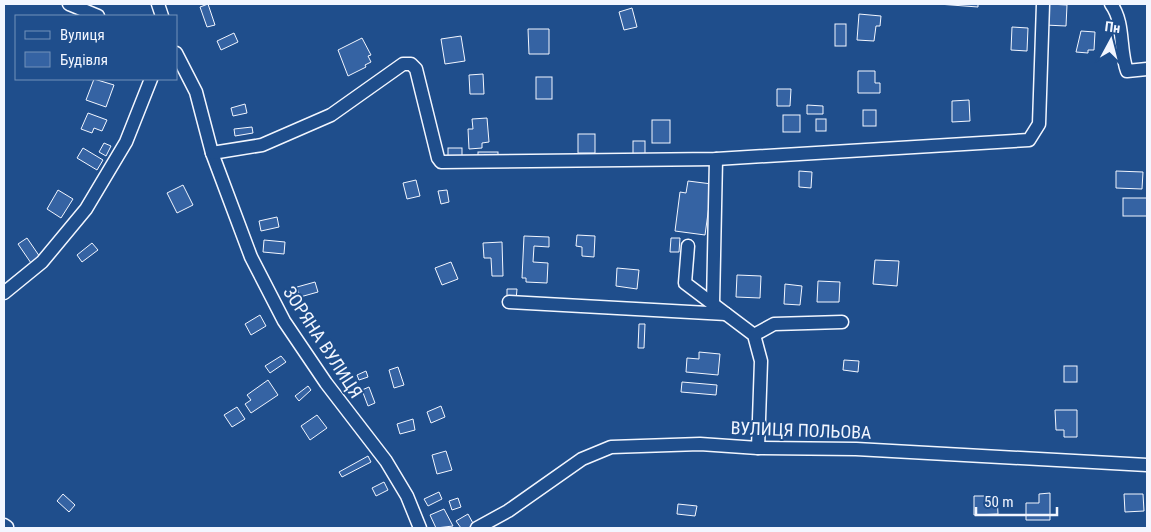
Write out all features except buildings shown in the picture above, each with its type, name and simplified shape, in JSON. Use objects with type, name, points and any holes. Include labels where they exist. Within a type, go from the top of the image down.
[{"type":"street","points":[[69,4],[96,15]]},
{"type":"street","points":[[212,153],[262,145],[331,115],[403,64],[411,64],[416,69],[440,162],[716,159],[1029,140],[1039,124],[1043,4]]},
{"type":"street","points":[[1111,4],[1118,14],[1122,58],[1127,71],[1147,69]]},
{"type":"street","name":"ЗОРЯНА ВУЛИЦЯ","points":[[178,57],[196,92],[212,153],[251,257],[284,321],[326,383],[386,461],[407,496],[420,528]]},
{"type":"street","points":[[4,293],[42,262],[86,209],[126,142],[150,80]]},
{"type":"street","points":[[713,304],[716,159]]},
{"type":"street","points":[[688,246],[685,284],[754,335],[761,361],[758,448]]},
{"type":"street","points":[[509,302],[726,314]]},
{"type":"street","points":[[754,335],[774,324],[842,322]]},
{"type":"street","name":"ВУЛИЦЯ ПОЛЬОВА","points":[[477,528],[508,511],[582,459],[611,447],[700,444],[758,448],[856,449],[1147,465]]}]
